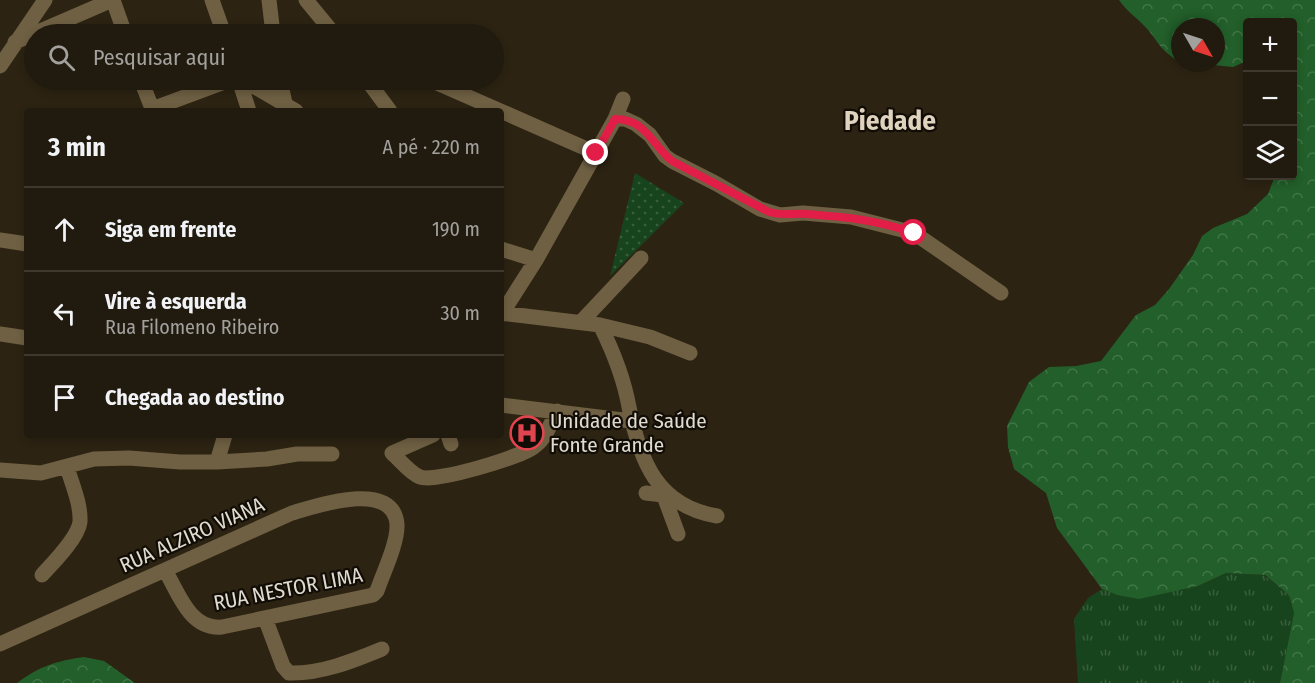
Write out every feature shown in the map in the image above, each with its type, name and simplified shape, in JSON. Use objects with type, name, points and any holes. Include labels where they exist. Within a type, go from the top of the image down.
[{"type":"street","points":[[28,24],[45,0]]},
{"type":"street","points":[[57,24],[113,0],[121,24]]},
{"type":"street","points":[[212,0],[220,24]]},
{"type":"street","points":[[269,0],[272,24]]},
{"type":"street","points":[[306,0],[326,24]]},
{"type":"street","points":[[0,66],[24,29]]},
{"type":"street","points":[[15,42],[24,38]]},
{"type":"street","points":[[145,90],[151,108]]},
{"type":"street","points":[[157,108],[204,90]]},
{"type":"street","points":[[244,90],[248,108]]},
{"type":"street","points":[[259,90],[290,107]]},
{"type":"street","points":[[284,90],[290,107]]},
{"type":"street","points":[[374,90],[388,108]]},
{"type":"street","points":[[453,90],[494,108]]},
{"type":"street","points":[[504,309],[536,260],[596,153],[620,119],[622,99]]},
{"type":"street","points":[[504,113],[596,153]]},
{"type":"street","points":[[620,119],[636,124],[650,135],[665,156],[672,161],[760,209],[780,215],[803,213],[851,217],[914,233],[1000,293]]},
{"type":"street","points":[[0,240],[24,244]]},
{"type":"street","points":[[504,250],[536,260]]},
{"type":"street","points":[[580,322],[641,258]]},
{"type":"street","points":[[504,314],[600,325],[650,337],[690,353]]},
{"type":"street","points":[[600,325],[612,350],[639,449],[662,492],[678,534]]},
{"type":"street","points":[[0,334],[24,338]]},
{"type":"street","points":[[504,405],[631,421]]},
{"type":"street","points":[[426,438],[392,453],[421,478],[439,478],[526,452],[544,437],[556,411]]},
{"type":"street","points":[[217,462],[224,438]]},
{"type":"street","points":[[0,470],[41,473],[94,459],[129,458],[217,462],[267,459],[297,454],[332,454]]},
{"type":"street","points":[[42,575],[73,538],[80,523],[78,504],[67,467]]},
{"type":"street","points":[[646,493],[662,492],[693,511],[717,516]]},
{"type":"street","name":"RUA ALZIRO VIANA","points":[[0,644],[292,513],[317,505],[373,498],[385,502],[393,511],[397,524]]},
{"type":"street","name":"RUA NESTOR LIMA","points":[[165,570],[192,615],[201,625],[213,628],[222,627],[373,595],[377,591],[395,538],[397,524]]},
{"type":"street","points":[[265,618],[283,666],[289,673],[341,665],[382,650]]},
{"type":"green space","points":[[1119,0],[1315,0],[1315,683],[1280,683],[1294,613],[1289,595],[1265,575],[1226,573],[1198,586],[1139,599],[1117,595],[1102,589],[1057,528],[1046,493],[1014,469],[1008,447],[1007,426],[1029,382],[1049,367],[1076,366],[1101,361],[1136,315],[1155,305],[1169,289],[1193,255],[1202,236],[1213,228],[1247,214],[1268,194],[1273,180],[1297,180],[1297,18],[1243,18],[1243,63],[1233,67],[1225,66],[1225,18],[1171,18],[1171,56]]},
{"type":"green space","points":[[635,173],[684,203],[610,276]]},
{"type":"green space","points":[[1226,573],[1264,575],[1289,595],[1294,613],[1280,683],[1078,683],[1074,619],[1088,598],[1102,589],[1117,595],[1173,591],[1198,586]]},
{"type":"green space","points":[[84,657],[104,661],[135,683],[17,683],[49,665]]},
{"type":"place","name":"Unidade de Saúde Fonte Grande","points":[[527,433]]},
{"type":"district","name":"Piedade","points":[[890,121]]},
{"type":"route","points":[[596,153],[615,119],[625,119],[650,135],[665,156],[672,161],[760,209],[780,215],[803,213],[851,217],[882,223],[914,233]]}]
